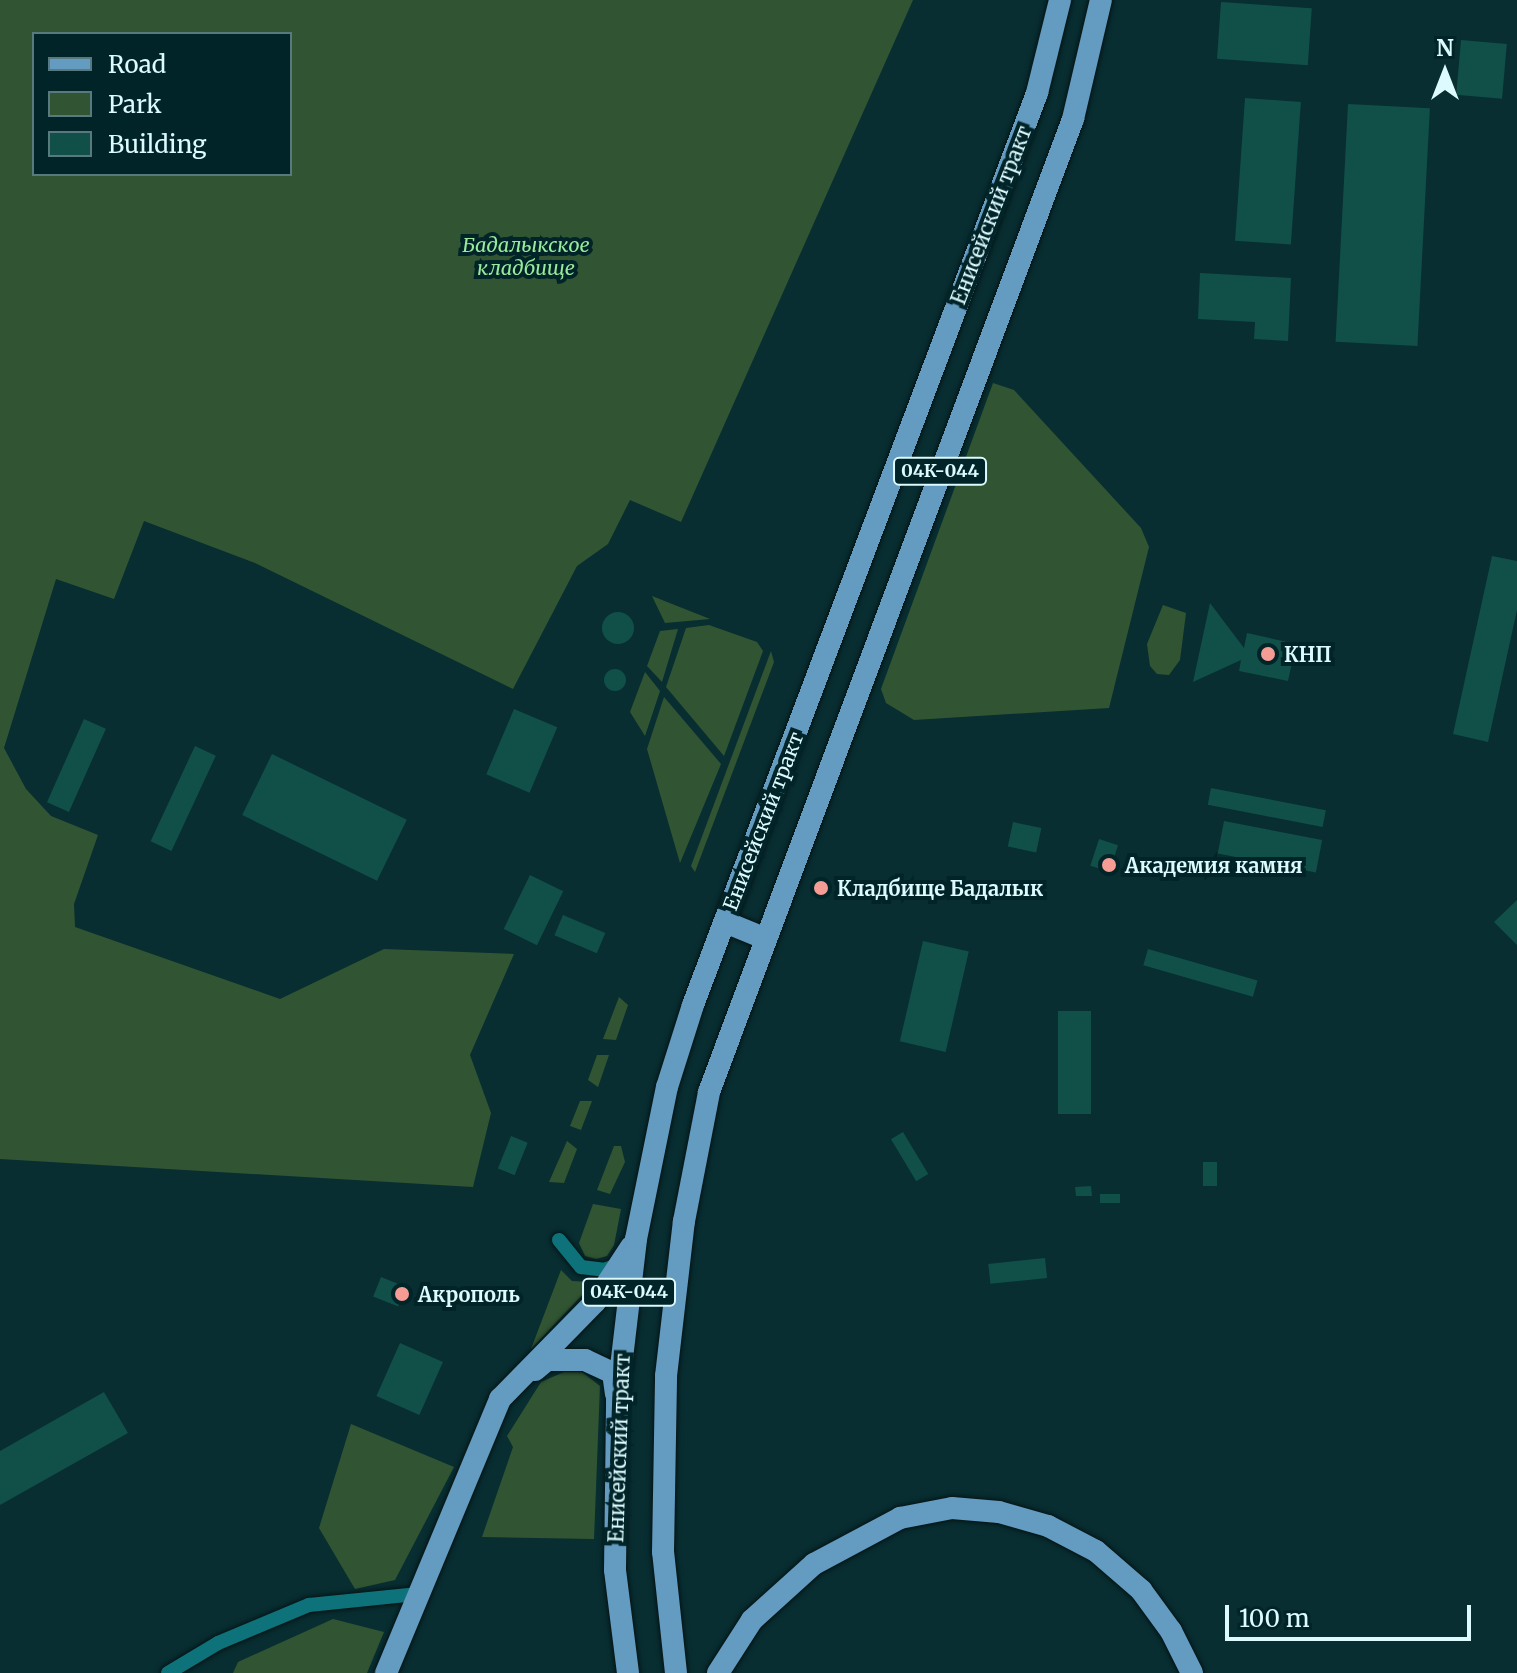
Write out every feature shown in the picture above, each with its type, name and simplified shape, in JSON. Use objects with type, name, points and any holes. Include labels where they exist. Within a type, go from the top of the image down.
[{"type":"main road","name":"Енисейский тракт","points":[[628,1673],[615,1570],[617,1401],[636,1239],[667,1087],[725,922],[1037,93],[1060,0]]},
{"type":"main road","name":"04К-044","points":[[676,1673],[663,1552],[662,1461],[684,1221],[709,1092],[764,938],[1073,119],[1101,0]]},
{"type":"main road","points":[[725,922],[764,938]]},
{"type":"main road","points":[[386,1673],[500,1399],[595,1302],[636,1239]]},
{"type":"main road","points":[[500,1399],[547,1360],[567,1358],[613,1373],[617,1401]]},
{"type":"main road","points":[[718,1673],[752,1620],[814,1564],[900,1518],[952,1508],[999,1512],[1048,1526],[1096,1551],[1141,1590],[1171,1631],[1192,1673]]},
{"type":"street","points":[[559,1240],[581,1267],[604,1270],[621,1264]]},
{"type":"street","points":[[168,1673],[218,1643],[309,1605],[418,1594]]},
{"type":"green space","name":"Бадалыкское кладбище","points":[[0,0],[913,0],[681,522],[630,500],[608,544],[577,566],[513,689],[255,563],[144,521],[114,599],[56,579],[4,748],[26,789],[51,816],[98,835],[74,904],[75,927],[280,999],[384,949],[514,954],[470,1055],[491,1113],[473,1187],[0,1159]]},
{"type":"green space","points":[[993,383],[1014,390],[1141,528],[1149,547],[1109,708],[914,720],[886,703],[881,689]]},
{"type":"green space","points":[[652,596],[710,619],[665,623]]},
{"type":"green space","points":[[1163,605],[1186,613],[1180,660],[1169,675],[1157,674],[1150,666],[1147,644]]},
{"type":"green space","points":[[709,625],[757,642],[763,651],[724,756],[666,687],[686,628]]},
{"type":"green space","points":[[678,629],[662,682],[647,666],[660,631]]},
{"type":"green space","points":[[771,651],[774,662],[695,872],[691,866]]},
{"type":"green space","points":[[645,672],[660,691],[645,736],[630,712]]},
{"type":"green space","points":[[664,697],[721,764],[680,863],[647,749]]},
{"type":"green space","points":[[619,997],[628,1005],[616,1040],[603,1039]]},
{"type":"green space","points":[[597,1055],[609,1055],[598,1087],[588,1080]]},
{"type":"green space","points":[[580,1101],[592,1101],[581,1130],[570,1126]]},
{"type":"green space","points":[[567,1141],[577,1149],[564,1183],[549,1182]]},
{"type":"green space","points":[[614,1146],[621,1146],[625,1162],[610,1194],[597,1190]]},
{"type":"green space","points":[[593,1204],[621,1209],[614,1245],[607,1256],[596,1259],[585,1256],[579,1243]]},
{"type":"green space","points":[[561,1270],[572,1281],[590,1282],[587,1290],[531,1349]]},
{"type":"green space","points":[[564,1372],[582,1372],[600,1386],[594,1539],[482,1537],[513,1447],[507,1436],[541,1382]]},
{"type":"green space","points":[[351,1424],[454,1467],[395,1580],[355,1589],[319,1528]]},
{"type":"green space","points":[[333,1619],[384,1632],[367,1673],[233,1673],[238,1662]]},
{"type":"building","points":[[1221,2],[1312,8],[1308,65],[1217,59]]},
{"type":"building","points":[[1461,40],[1507,44],[1502,99],[1456,95]]},
{"type":"building","points":[[1245,98],[1301,102],[1291,245],[1235,241]]},
{"type":"building","points":[[1348,104],[1430,108],[1417,346],[1336,342]]},
{"type":"building","points":[[1200,273],[1291,278],[1288,341],[1254,339],[1255,322],[1198,319]]},
{"type":"building","points":[[1492,556],[1517,561],[1517,610],[1488,742],[1453,734]]},
{"type":"building","points":[[1210,603],[1244,648],[1247,633],[1296,644],[1288,681],[1239,671],[1241,660],[1193,682]]},
{"type":"building","points":[[618,612],[629,617],[634,628],[629,639],[618,644],[607,639],[602,628],[607,617]]},
{"type":"building","points":[[615,669],[623,672],[626,680],[623,688],[615,691],[607,688],[604,680],[607,672]]},
{"type":"building","points":[[514,709],[557,727],[530,793],[486,774]]},
{"type":"building","points":[[84,719],[106,729],[69,812],[47,802]]},
{"type":"building","points":[[195,746],[216,756],[171,851],[151,841]]},
{"type":"building","points":[[272,754],[407,820],[377,881],[242,815]]},
{"type":"building","points":[[1211,788],[1326,810],[1323,827],[1208,805]]},
{"type":"building","points":[[1224,821],[1322,840],[1316,872],[1218,853]]},
{"type":"building","points":[[1013,822],[1041,828],[1036,852],[1008,846]]},
{"type":"building","points":[[1099,839],[1118,845],[1109,872],[1090,866]]},
{"type":"building","points":[[530,875],[563,891],[537,945],[504,929]]},
{"type":"building","points":[[1517,900],[1517,945],[1494,922]]},
{"type":"building","points":[[563,915],[605,933],[597,953],[554,935]]},
{"type":"building","points":[[923,941],[969,952],[946,1052],[900,1041]]},
{"type":"building","points":[[1148,949],[1258,980],[1253,997],[1143,965]]},
{"type":"building","points":[[1058,1011],[1091,1011],[1091,1114],[1058,1114]]},
{"type":"building","points":[[903,1132],[928,1174],[916,1181],[891,1139]]},
{"type":"building","points":[[511,1136],[528,1143],[515,1175],[498,1168]]},
{"type":"building","points":[[1203,1162],[1217,1162],[1217,1186],[1203,1186]]},
{"type":"building","points":[[1091,1186],[1092,1196],[1076,1196],[1075,1187]]},
{"type":"building","points":[[1100,1194],[1120,1194],[1120,1203],[1100,1203]]},
{"type":"building","points":[[1045,1258],[1047,1278],[990,1284],[988,1264]]},
{"type":"building","points":[[381,1277],[406,1287],[398,1307],[373,1296]]},
{"type":"building","points":[[400,1343],[443,1362],[419,1415],[376,1396]]},
{"type":"building","points":[[104,1392],[128,1433],[0,1505],[0,1451]]},
{"type":"place","name":"КНП","points":[[1268,654]]},
{"type":"place","name":"Академия камня","points":[[1109,865]]},
{"type":"place","name":"Кладбище Бадалык","points":[[821,888]]},
{"type":"place","name":"Акрополь","points":[[402,1294]]}]
